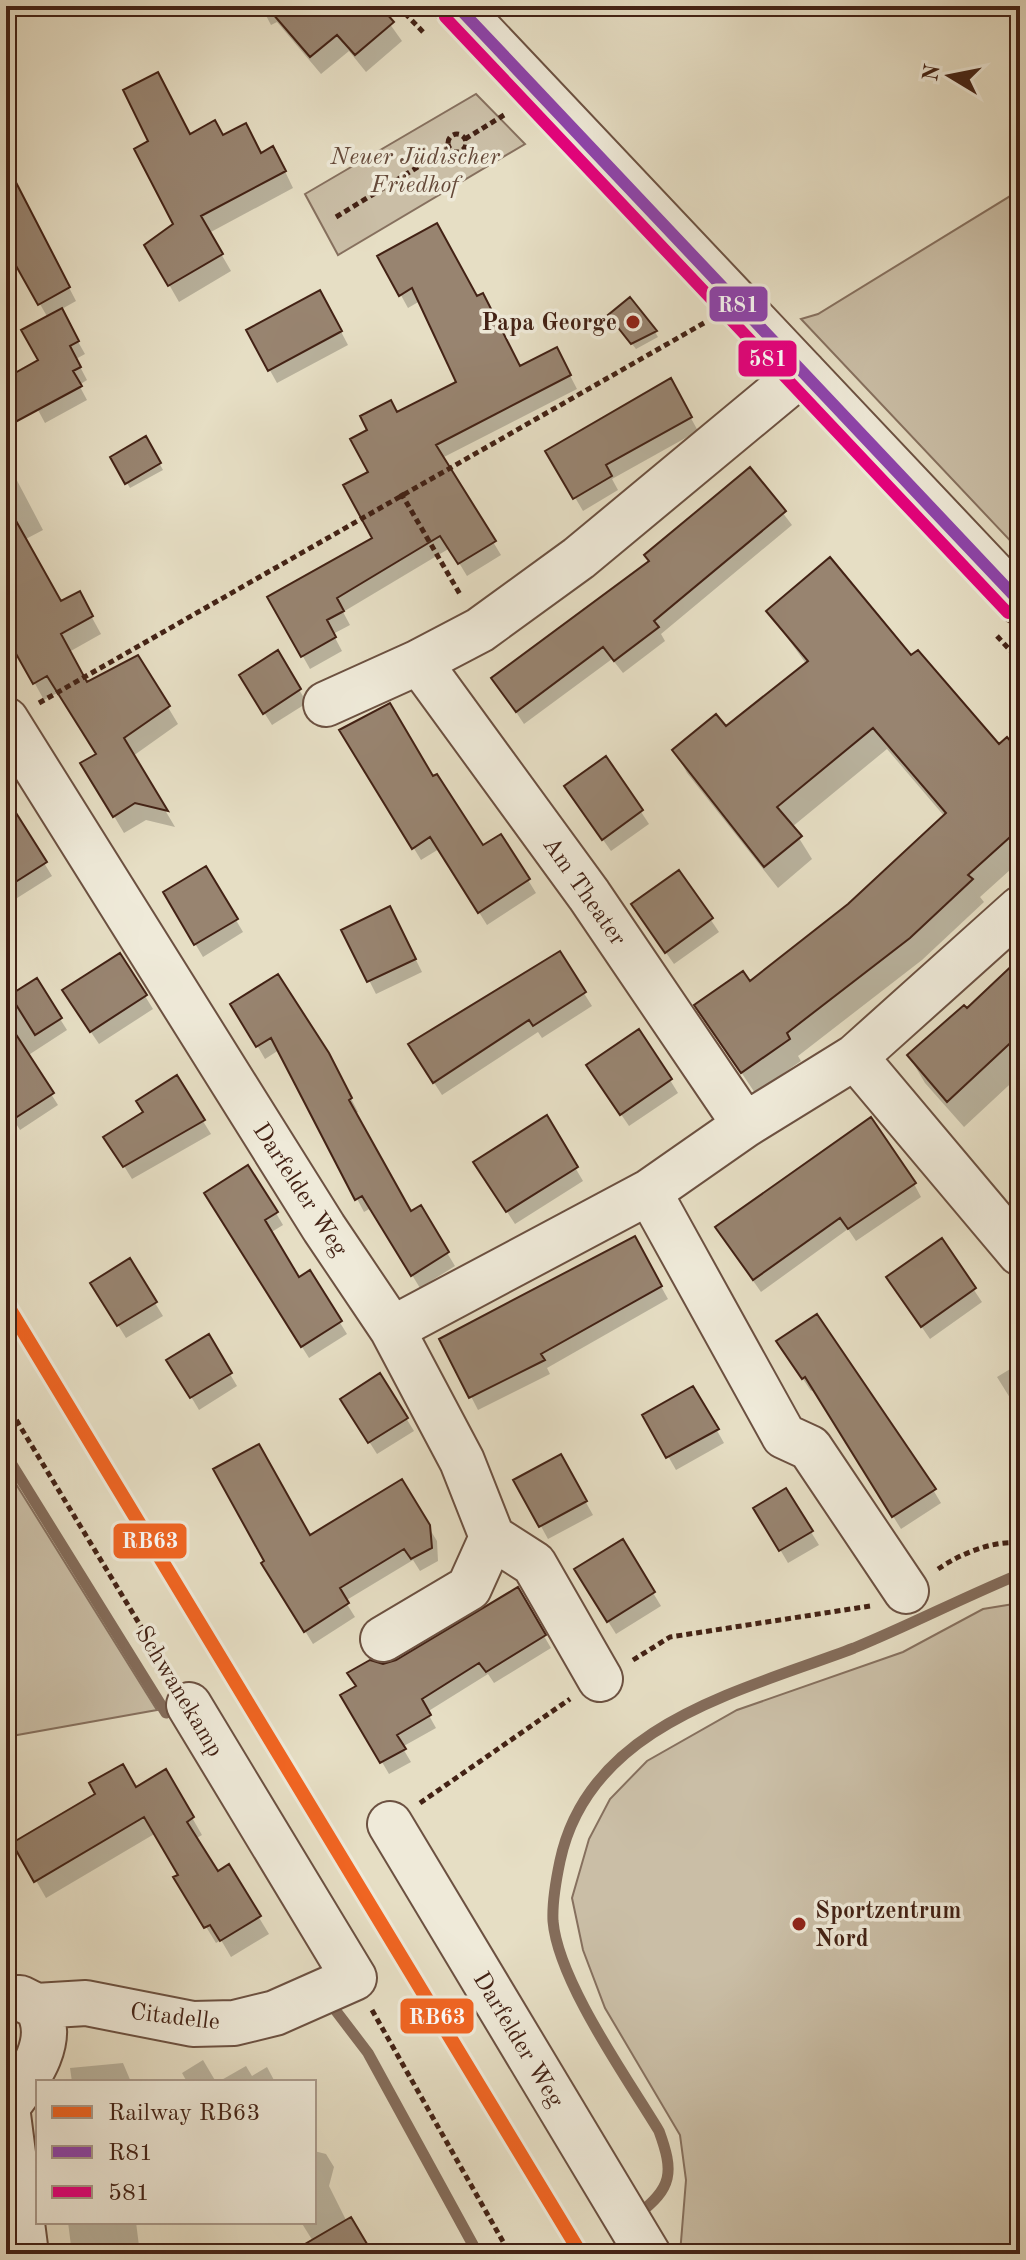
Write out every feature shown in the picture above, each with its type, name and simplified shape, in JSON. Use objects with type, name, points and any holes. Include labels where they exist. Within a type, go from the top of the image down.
[{"type":"street","points":[[457,6],[1020,602]]},
{"type":"street","points":[[326,704],[419,662],[480,630],[579,558],[803,372]]},
{"type":"street","name":"Am Theater","points":[[419,662],[589,895],[745,1125]]},
{"type":"street","name":"Darfelder Weg","points":[[6,721],[316,1215],[392,1329],[462,1461],[492,1537]]},
{"type":"street","points":[[392,1329],[649,1192],[745,1125],[855,1057],[1020,909]]},
{"type":"street","points":[[855,1057],[1020,1253]]},
{"type":"street","points":[[649,1192],[784,1436],[810,1448],[906,1591]]},
{"type":"street","points":[[383,1639],[469,1588],[492,1537],[534,1564],[600,1679]]},
{"type":"street","name":"Schwanekamp","points":[[189,1705],[354,1978]]},
{"type":"street","name":"Darfelder Weg","points":[[390,1824],[648,2254]]},
{"type":"street","name":"Citadelle","points":[[21,2002],[86,2003],[193,2024],[234,2023],[275,2013],[354,1978]]},
{"type":"street","name":"Citadelle","points":[[21,2002],[44,2017],[46,2035],[36,2062],[7,2102],[26,2254]]},
{"type":"path","points":[[465,139],[504,115]]},
{"type":"path","points":[[449,148],[448,142],[453,135],[465,139]]},
{"type":"path","points":[[336,217],[449,148],[461,152],[466,148],[465,139]]},
{"type":"path","points":[[6,721],[735,303]]},
{"type":"path","points":[[401,493],[480,630]]},
{"type":"path","name":"Schwanekamp","points":[[6,1403],[189,1705]]},
{"type":"path","points":[[390,1824],[600,1679],[670,1637],[881,1604],[906,1591],[956,1556],[1008,1542],[1020,1543]]},
{"type":"path","points":[[354,1978],[510,2254]]},
{"type":"green space","name":"Neuer Jüdischer Friedhof","points":[[476,94],[525,144],[338,255],[305,194]]},
{"type":"green space","points":[[1020,190],[1020,551],[801,319],[818,314]]},
{"type":"green space","points":[[6,1468],[157,1710],[6,1737]]},
{"type":"green space","name":"Sportzentrum Nord","points":[[1020,1603],[1020,2254],[680,2254],[686,2180],[680,2135],[605,2008],[583,1950],[572,1898],[589,1839],[610,1799],[647,1761],[737,1710],[903,1652],[983,1609]]},
{"type":"building","points":[[266,6],[380,6],[394,22],[355,55],[337,35],[310,57]]},
{"type":"building","points":[[158,72],[190,134],[215,120],[223,135],[246,123],[261,153],[273,146],[286,171],[201,216],[223,254],[168,286],[144,245],[173,224],[134,149],[148,141],[123,90]]},
{"type":"building","points":[[6,163],[70,287],[38,305],[6,248]]},
{"type":"building","points":[[437,223],[477,296],[483,293],[520,366],[557,347],[571,375],[436,445],[496,541],[458,564],[440,536],[337,598],[344,611],[327,620],[336,637],[301,657],[267,597],[372,538],[343,485],[368,472],[350,439],[367,430],[360,416],[391,400],[397,412],[456,382],[412,288],[399,296],[377,256]]},
{"type":"building","points":[[320,290],[342,331],[268,371],[246,330]]},
{"type":"building","points":[[630,297],[657,331],[631,344],[608,315]]},
{"type":"building","points":[[62,308],[79,341],[70,346],[81,367],[73,371],[82,386],[6,427],[6,378],[38,360],[21,330]]},
{"type":"building","points":[[671,378],[692,417],[606,465],[612,476],[573,499],[545,451]]},
{"type":"building","points":[[146,436],[161,463],[125,484],[110,457]]},
{"type":"building","points":[[750,467],[786,511],[654,621],[659,627],[614,661],[603,647],[516,712],[491,678],[649,561],[644,555]]},
{"type":"building","points":[[6,503],[61,601],[80,591],[93,616],[61,634],[87,682],[138,655],[170,706],[124,738],[168,811],[135,803],[113,817],[80,763],[96,754],[47,676],[33,684],[6,636]]},
{"type":"building","points":[[830,557],[911,655],[918,650],[999,744],[1007,737],[1020,752],[1020,828],[968,875],[973,879],[910,938],[787,1033],[790,1039],[741,1073],[694,1005],[743,971],[750,981],[848,904],[946,813],[873,728],[777,807],[802,836],[764,867],[672,750],[716,714],[726,726],[808,661],[766,611]]},
{"type":"building","points":[[278,650],[301,689],[263,714],[239,675]]},
{"type":"building","points":[[390,703],[433,776],[437,774],[483,845],[501,834],[530,879],[478,913],[430,837],[412,849],[339,730]]},
{"type":"building","points":[[606,756],[643,810],[602,840],[564,786]]},
{"type":"building","points":[[6,797],[47,862],[6,888]]},
{"type":"building","points":[[206,866],[238,919],[194,945],[163,892]]},
{"type":"building","points":[[679,870],[713,918],[665,953],[631,904]]},
{"type":"building","points":[[390,906],[416,959],[367,982],[341,930]]},
{"type":"building","points":[[560,951],[586,992],[533,1026],[529,1020],[433,1083],[408,1044]]},
{"type":"building","points":[[120,953],[147,995],[90,1032],[62,990]]},
{"type":"building","points":[[1020,958],[1020,1034],[947,1102],[907,1055],[964,1005],[967,1008]]},
{"type":"building","points":[[278,974],[329,1053],[352,1098],[349,1100],[411,1211],[421,1205],[449,1252],[411,1276],[362,1196],[355,1200],[271,1038],[256,1047],[230,1004]]},
{"type":"building","points":[[37,978],[62,1018],[35,1035],[10,995]]},
{"type":"building","points":[[6,1019],[54,1093],[6,1124]]},
{"type":"building","points":[[639,1029],[672,1079],[620,1115],[586,1065]]},
{"type":"building","points":[[177,1075],[205,1120],[123,1167],[103,1137],[143,1112],[136,1101]]},
{"type":"building","points":[[547,1115],[578,1167],[506,1212],[473,1162]]},
{"type":"building","points":[[871,1117],[916,1183],[848,1229],[840,1218],[753,1280],[715,1227]]},
{"type":"building","points":[[248,1165],[278,1212],[265,1220],[299,1277],[310,1270],[342,1321],[301,1347],[204,1193]]},
{"type":"building","points":[[635,1236],[662,1286],[541,1354],[545,1360],[469,1398],[439,1339]]},
{"type":"building","points":[[942,1238],[976,1288],[921,1327],[886,1277]]},
{"type":"building","points":[[130,1258],[157,1302],[117,1326],[90,1283]]},
{"type":"building","points":[[817,1314],[936,1489],[892,1517],[805,1377],[802,1379],[776,1341]]},
{"type":"building","points":[[209,1334],[232,1373],[190,1398],[166,1360]]},
{"type":"building","points":[[380,1373],[408,1418],[368,1443],[340,1399]]},
{"type":"building","points":[[693,1386],[719,1429],[666,1458],[642,1415]]},
{"type":"building","points":[[259,1444],[310,1535],[402,1479],[430,1525],[432,1548],[411,1559],[404,1549],[340,1588],[349,1603],[304,1632],[261,1563],[264,1561],[213,1469]]},
{"type":"building","points":[[561,1454],[587,1501],[539,1527],[513,1480]]},
{"type":"building","points":[[786,1488],[813,1531],[779,1551],[753,1508]]},
{"type":"building","points":[[623,1539],[655,1592],[607,1622],[574,1569]]},
{"type":"building","points":[[518,1587],[546,1635],[486,1672],[479,1663],[422,1699],[431,1715],[397,1735],[406,1749],[380,1763],[340,1695],[356,1686],[347,1673],[370,1660],[383,1664],[396,1660]]},
{"type":"building","points":[[123,1764],[136,1787],[166,1769],[194,1817],[187,1822],[218,1871],[229,1864],[261,1916],[220,1941],[210,1925],[204,1928],[173,1877],[178,1875],[144,1817],[34,1882],[12,1843],[95,1794],[89,1783]]},
{"type":"building","points":[[351,2217],[373,2254],[288,2254]]},
{"type":"waterway","points":[[6,1455],[166,1713]]},
{"type":"waterway","points":[[637,2215],[664,2187],[668,2168],[664,2145],[659,2131],[580,2000],[567,1972],[553,1921],[560,1861],[576,1814],[602,1776],[636,1745],[676,1719],[719,1698],[854,1648],[1020,1574]]},
{"type":"waterway","points":[[336,2011],[368,2053],[478,2254]]},
{"type":"rail line","name":"RB63","points":[[6,1303],[581,2254]]},
{"type":"transit line","name":"R81","points":[[457,6],[1020,602]]},
{"type":"transit line","name":"581","points":[[445,17],[1008,613]]},
{"type":"place","name":"Papa George","points":[[633,322]]},
{"type":"place","name":"Sportzentrum Nord","points":[[799,1924]]}]
